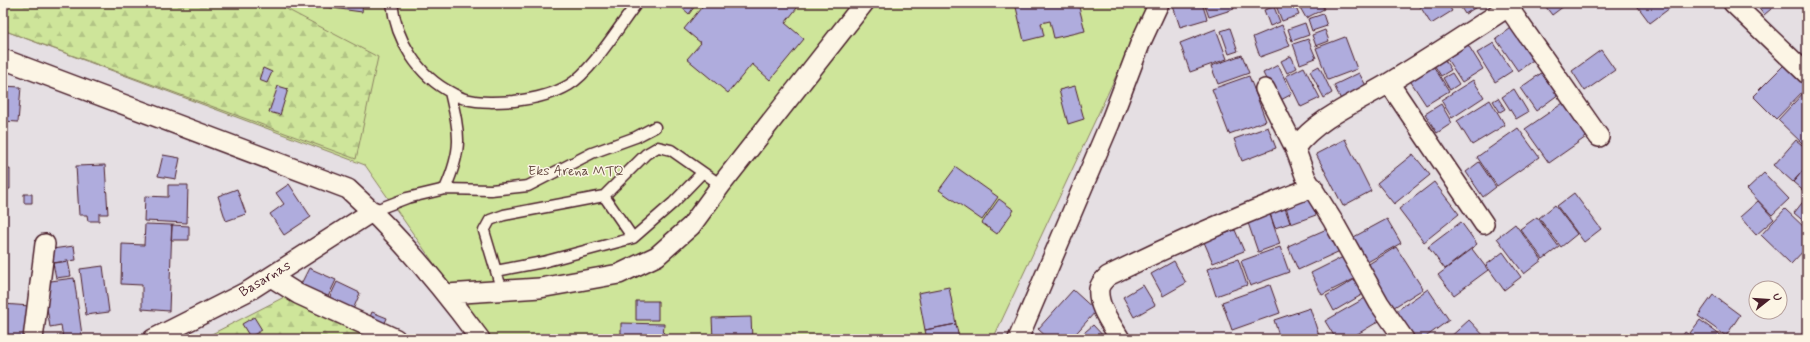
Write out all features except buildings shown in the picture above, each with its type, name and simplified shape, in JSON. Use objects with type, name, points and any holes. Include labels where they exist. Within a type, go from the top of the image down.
[{"type":"street","points":[[447,294],[540,288],[619,274],[657,256],[691,226],[721,185],[864,3]]},
{"type":"street","points":[[1018,339],[1110,123],[1140,44],[1159,3]]},
{"type":"street","points":[[1733,3],[1807,74]]},
{"type":"street","points":[[1295,148],[1303,138],[1332,116],[1389,83],[1511,5],[1599,137]]},
{"type":"street","points":[[3,59],[348,189],[373,211],[447,294],[480,339]]},
{"type":"street","points":[[1389,83],[1484,224]]},
{"type":"street","points":[[1265,89],[1295,148],[1306,178],[1314,187],[1379,303],[1404,339]]},
{"type":"street","points":[[1120,339],[1100,300],[1099,288],[1108,276],[1168,247],[1264,206],[1314,187]]},
{"type":"street","name":"Basarnas","points":[[153,339],[250,290],[373,211]]},
{"type":"street","points":[[34,339],[45,244]]},
{"type":"street","points":[[271,277],[298,294],[396,339]]},
{"type":"lane","points":[[392,3],[393,15],[401,38],[412,57],[427,76],[442,88],[465,99],[497,102],[525,100],[547,94],[569,85],[588,68],[637,3]]},
{"type":"lane","points":[[445,189],[455,167],[459,146],[458,127],[450,92]]},
{"type":"lane","points":[[373,211],[406,198],[445,189],[491,190],[528,186],[592,153],[636,137],[655,127]]},
{"type":"lane","points":[[502,291],[484,230],[490,220],[504,215],[604,196],[646,154],[658,147],[671,150],[721,185]]},
{"type":"lane","points":[[496,271],[543,262],[633,238],[673,203],[702,173]]},
{"type":"lane","points":[[604,196],[633,238]]},
{"type":"green space","name":"Eks Arena MTQ","points":[[3,3],[1150,3],[993,339],[487,339],[365,165],[3,30]]},
{"type":"green space","points":[[3,3],[275,3],[378,57],[356,159],[3,30]]},
{"type":"green space","points":[[290,294],[383,339],[202,339]]}]
